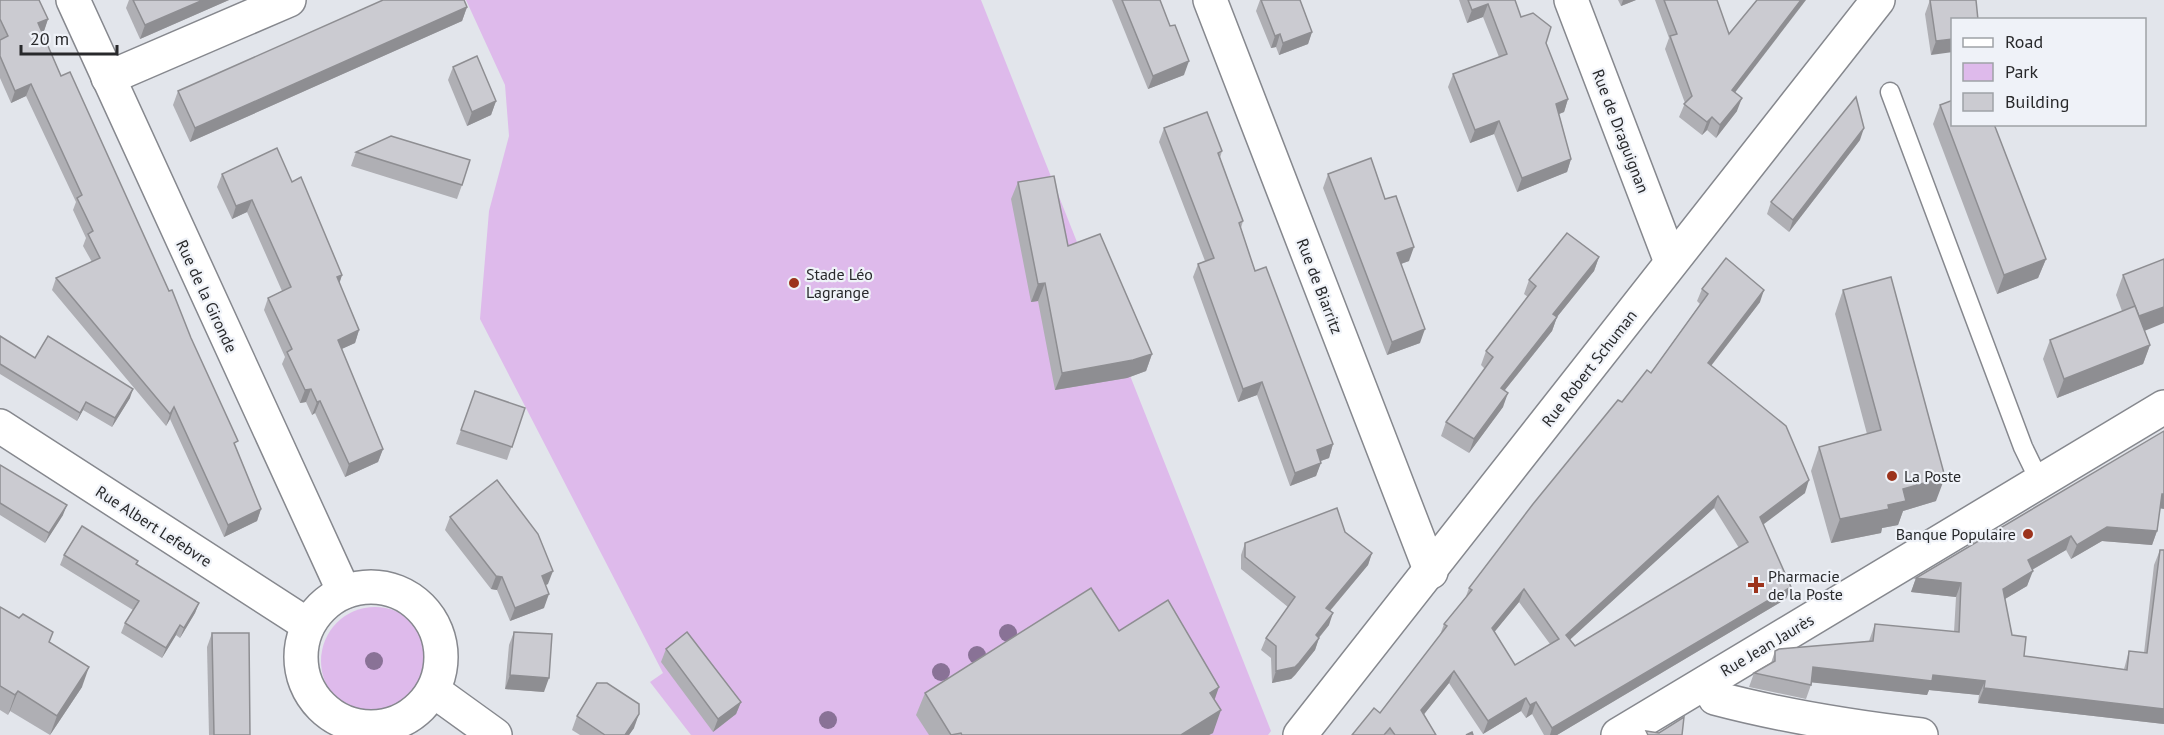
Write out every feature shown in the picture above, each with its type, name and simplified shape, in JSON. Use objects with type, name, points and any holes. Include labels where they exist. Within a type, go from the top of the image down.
[{"type":"street","name":"Rue de la Gironde","points":[[73,0],[344,592]]},
{"type":"street","points":[[108,78],[289,0]]},
{"type":"street","name":"Rue de Biarritz","points":[[1210,0],[1431,572]]},
{"type":"street","name":"Rue de Draguignan","points":[[1572,0],[1671,262]]},
{"type":"street","name":"Rue Robert Schuman","points":[[1300,735],[1431,572],[1878,0]]},
{"type":"street","name":"Rue Jean Jaurès","points":[[1618,735],[2164,407]]},
{"type":"street","name":"Rue Albert Lefebvre","points":[[0,426],[308,625]]},
{"type":"street","points":[[365,586],[387,588],[407,596],[423,610],[435,628],[441,649],[440,670],[434,691],[419,709],[400,722],[377,728],[354,730],[334,718],[318,704],[306,687],[301,666],[301,645],[308,625],[317,611],[344,592],[365,586]]},
{"type":"street","points":[[1707,682],[1715,698],[1738,704],[1847,727],[1921,735]]},
{"type":"street","points":[[434,691],[495,735]]},
{"type":"lane","points":[[1890,92],[2023,447],[2040,482]]},
{"type":"green space","points":[[466,0],[981,0],[1271,731],[1268,735],[691,735],[650,682],[663,673],[480,319],[489,211],[509,136],[505,85]]},
{"type":"green space","points":[[375,607],[396,611],[414,622],[425,640],[429,661],[425,682],[414,700],[396,711],[375,715],[354,711],[336,700],[325,682],[321,661],[325,640],[336,622],[354,611]]},
{"type":"building","points":[[0,0],[39,0],[48,19],[38,23],[61,76],[70,72],[169,291],[172,290],[191,338],[238,441],[234,443],[261,509],[228,525],[174,407],[170,414],[56,278],[100,258],[88,234],[93,231],[77,198],[82,195],[31,84],[15,91],[0,56],[0,40],[8,36],[0,19]]},
{"type":"building","points":[[133,0],[203,0],[145,25]]},
{"type":"building","points":[[383,0],[464,0],[467,7],[195,128],[178,91]]},
{"type":"building","points":[[1122,0],[1160,0],[1170,26],[1175,25],[1189,61],[1153,76]]},
{"type":"building","points":[[1261,0],[1300,0],[1312,32],[1283,43],[1280,34],[1275,36]]},
{"type":"building","points":[[1468,0],[1515,0],[1521,17],[1533,13],[1551,27],[1546,43],[1568,99],[1556,104],[1571,159],[1522,178],[1499,121],[1475,130],[1453,74],[1507,54],[1488,4],[1472,10]]},
{"type":"building","points":[[1664,0],[1717,0],[1729,34],[1757,0],[1801,0],[1732,90],[1742,98],[1720,125],[1712,117],[1707,122],[1684,104],[1692,96],[1670,36],[1677,34]]},
{"type":"building","points":[[1930,0],[1976,0],[1978,18],[1951,18],[1951,39],[1936,41]]},
{"type":"building","points":[[477,56],[496,101],[472,112],[453,67]]},
{"type":"building","points":[[1856,97],[1864,128],[1793,220],[1771,202]]},
{"type":"building","points":[[1951,101],[1951,126],[1995,126],[2046,259],[2004,275],[1940,105]]},
{"type":"building","points":[[1207,112],[1222,151],[1218,153],[1243,221],[1239,223],[1255,271],[1266,267],[1333,444],[1317,450],[1321,463],[1295,473],[1262,382],[1243,389],[1198,264],[1214,258],[1164,128]]},
{"type":"building","points":[[391,136],[470,160],[462,185],[356,152]]},
{"type":"building","points":[[277,148],[292,182],[301,177],[342,275],[337,277],[359,330],[338,340],[383,449],[349,464],[320,401],[317,402],[311,389],[305,390],[287,352],[292,349],[268,298],[291,287],[252,200],[236,206],[222,174]]},
{"type":"building","points":[[1371,158],[1385,199],[1396,196],[1414,247],[1397,253],[1425,329],[1392,342],[1328,174]]},
{"type":"building","points":[[1054,176],[1068,246],[1100,234],[1152,354],[1133,360],[1062,373],[1045,283],[1038,284],[1018,182]]},
{"type":"building","points":[[1567,233],[1599,257],[1553,314],[1557,317],[1501,388],[1508,393],[1474,439],[1446,422],[1493,357],[1486,351],[1536,286],[1529,280]]},
{"type":"building","points":[[1726,258],[1764,290],[1708,363],[1786,426],[1809,480],[1760,517],[1791,587],[1552,728],[1536,702],[1530,705],[1526,698],[1488,721],[1454,671],[1421,710],[1436,735],[1395,735],[1390,728],[1384,735],[1352,735],[1374,708],[1380,713],[1447,626],[1444,624],[1472,590],[1469,588],[1533,504],[1618,400],[1622,402],[1647,370],[1651,373],[1708,294],[1702,289]],"holes":[[[1718,496],[1748,542],[1575,646],[1566,635]],[[1524,589],[1559,639],[1515,665],[1492,628]]]},
{"type":"building","points":[[2164,259],[2164,307],[2139,316],[2123,275]]},
{"type":"building","points":[[1891,277],[1945,477],[1903,489],[1906,501],[1888,505],[1889,509],[1840,519],[1819,447],[1881,430],[1843,290]]},
{"type":"building","points":[[2135,306],[2150,345],[2064,379],[2050,340]]},
{"type":"building","points":[[0,336],[35,358],[48,336],[133,389],[115,418],[86,402],[80,413],[0,364]]},
{"type":"building","points":[[475,391],[525,408],[512,447],[461,430]]},
{"type":"building","points":[[2164,431],[2164,494],[2162,494],[2157,531],[2107,527],[2077,545],[2071,536],[2028,560],[2033,571],[2003,589],[2012,635],[2026,637],[2024,656],[2127,670],[2129,651],[2147,653],[2160,550],[2164,550],[2164,709],[1984,688],[1985,681],[1933,675],[1932,681],[1813,667],[1811,685],[1754,673],[1775,661],[1775,651],[1779,649],[1873,641],[1875,624],[1959,632],[1961,583],[1916,578]]},
{"type":"building","points":[[0,465],[67,505],[49,533],[0,503]]},
{"type":"building","points":[[497,480],[538,534],[553,571],[542,576],[549,594],[515,608],[502,577],[496,576],[450,517]]},
{"type":"building","points":[[1337,508],[1345,532],[1372,553],[1326,608],[1333,613],[1316,635],[1319,638],[1299,663],[1295,667],[1276,671],[1276,646],[1266,638],[1295,597],[1245,557],[1245,543]]},
{"type":"building","points":[[82,526],[138,561],[136,564],[199,603],[184,628],[180,625],[166,648],[125,623],[139,601],[64,555]]},
{"type":"building","points":[[1091,588],[1119,631],[1168,600],[1219,687],[1210,693],[1221,710],[1181,735],[962,735],[961,733],[951,735],[925,693]]},
{"type":"building","points":[[0,607],[19,618],[23,614],[53,632],[49,642],[89,667],[57,716],[18,691],[15,695],[0,686]]},
{"type":"building","points":[[514,632],[552,634],[549,678],[510,675]]},
{"type":"building","points":[[687,632],[741,702],[718,719],[666,649]]},
{"type":"building","points":[[212,633],[249,633],[250,735],[214,735]]},
{"type":"building","points":[[597,683],[607,683],[639,704],[639,714],[625,735],[605,735],[577,716]]},
{"type":"building","points":[[1684,717],[1682,735],[1648,735],[1646,731],[1659,733]]},
{"type":"place","name":"Stade Léo Lagrange","points":[[794,283]]},
{"type":"place","name":"La Poste","points":[[1892,476]]},
{"type":"place","name":"Banque Populaire","points":[[2028,534]]},
{"type":"place","name":"Pharmacie de la Poste","points":[[1756,585]]}]
